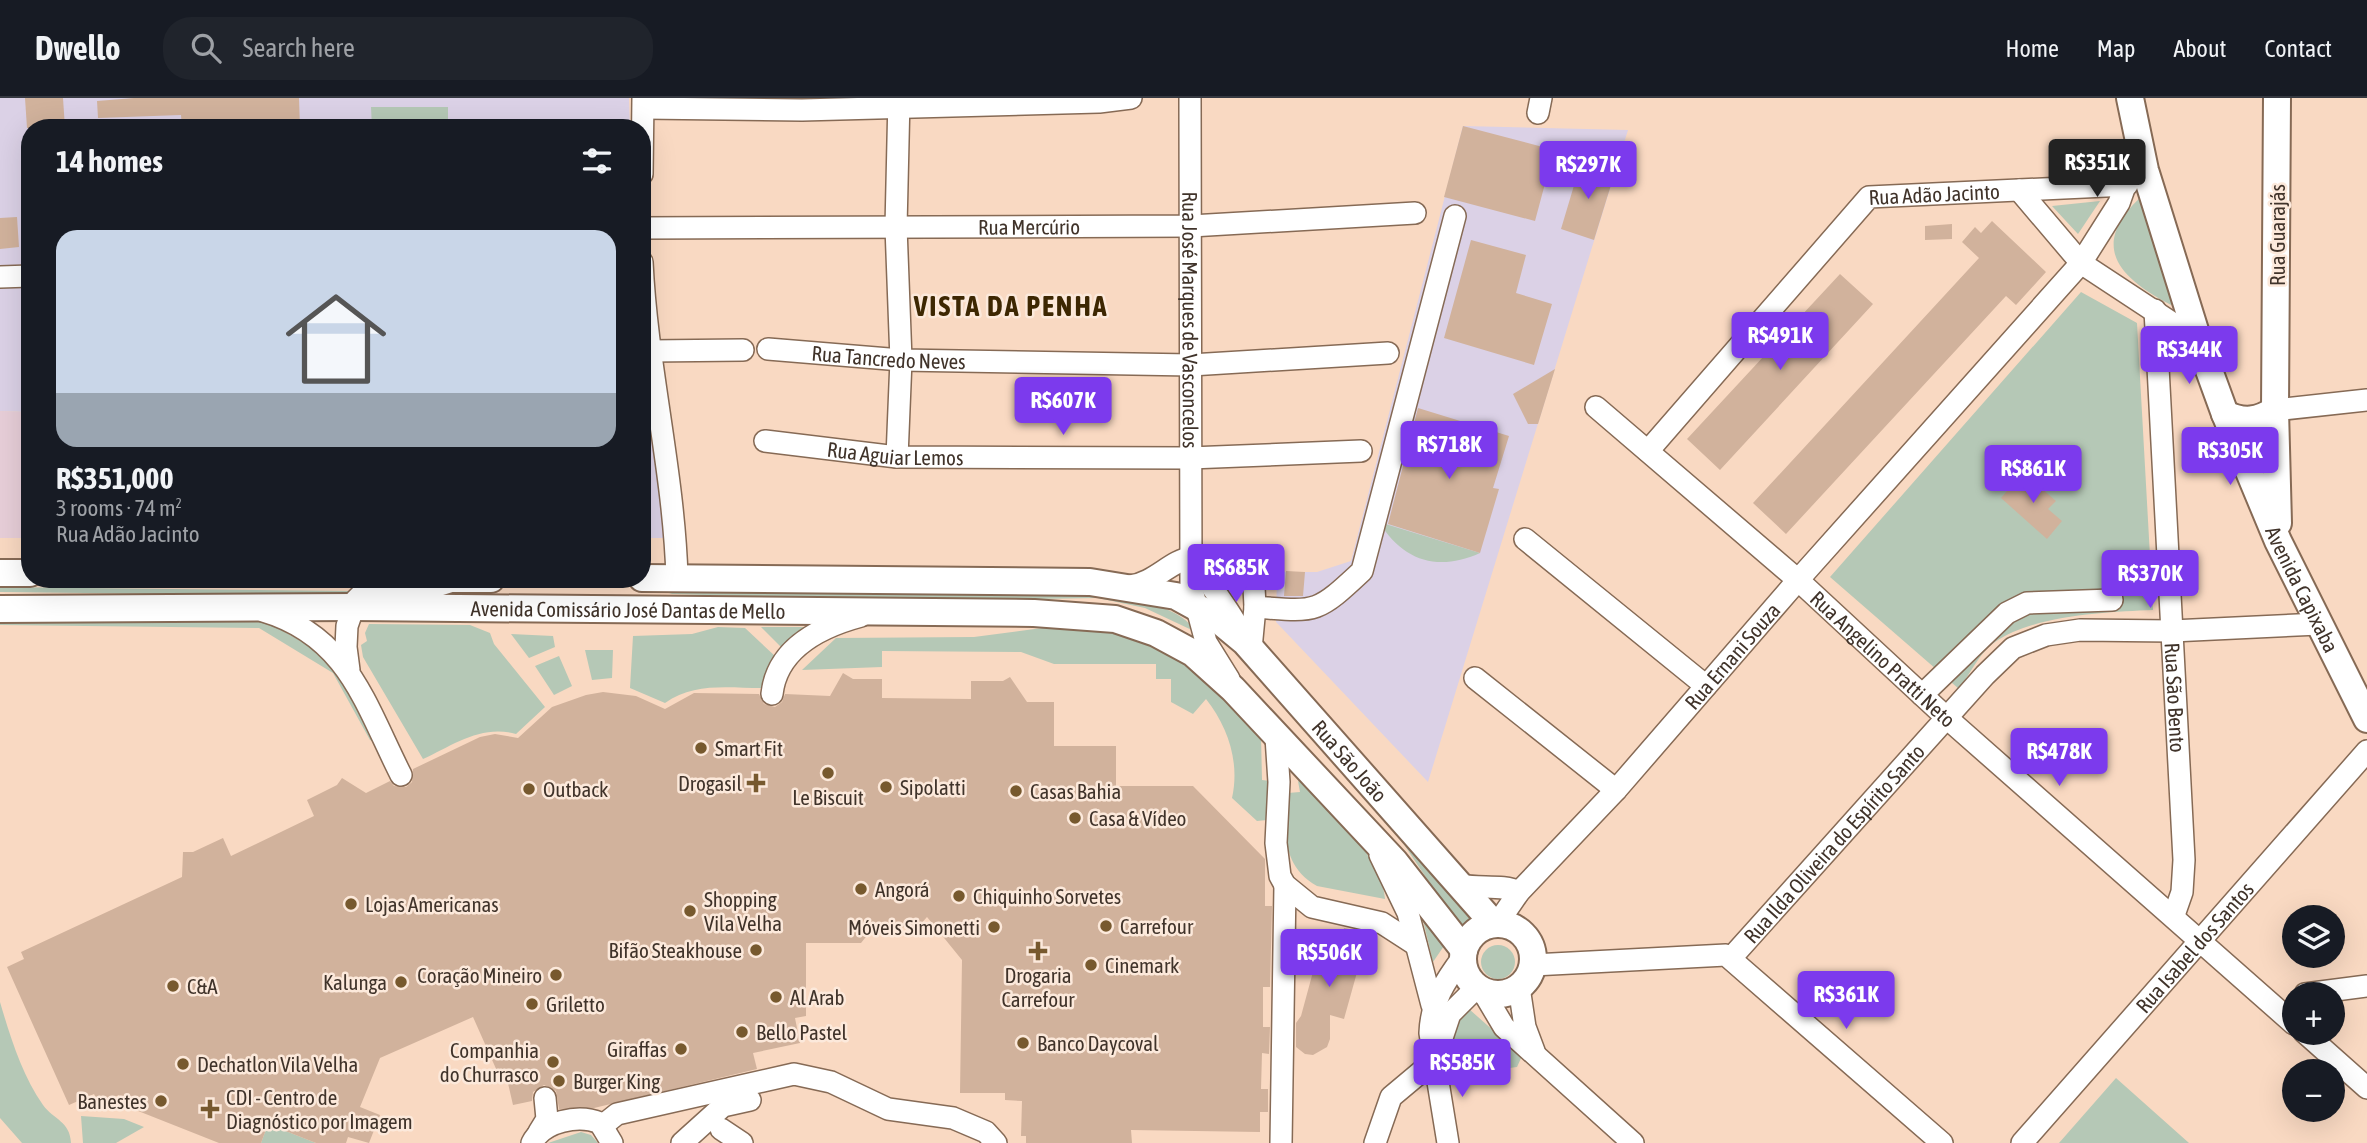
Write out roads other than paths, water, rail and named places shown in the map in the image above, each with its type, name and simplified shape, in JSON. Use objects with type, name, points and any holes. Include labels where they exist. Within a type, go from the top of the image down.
[{"type":"main road","name":"Avenida Capixaba","points":[[2130,98],[2138,146],[2198,340],[2225,414],[2278,541],[2367,719]]},
{"type":"main road","name":"Rua Guarajás","points":[[2277,98],[2274,410],[2278,541]]},
{"type":"main road","points":[[2225,414],[2245,421],[2266,416],[2274,410]]},
{"type":"main road","points":[[0,573],[21,573]]},
{"type":"main road","name":"Avenida Comissário José Dantas de Mello","points":[[651,578],[1090,582],[1130,586],[1176,596],[1197,606]]},
{"type":"main road","name":"Rua São João","points":[[1197,606],[1248,646],[1406,828],[1495,924]]},
{"type":"main road","name":"Avenida Comissário José Dantas de Mello","points":[[0,609],[354,607],[1034,613],[1115,619],[1156,633],[1184,648],[1233,689]]},
{"type":"main road","name":"Rua São João","points":[[1233,689],[1395,862],[1464,954]]},
{"type":"main road","points":[[1495,924],[1521,932],[1533,951],[1526,976],[1501,994],[1479,988],[1468,977],[1464,954],[1475,933],[1495,924]]},
{"type":"street","points":[[644,103],[802,104],[1131,98]]},
{"type":"street","name":"Rua José Marques de Vasconcelos","points":[[1190,98],[1190,458],[1194,555],[1191,586],[1206,642],[1233,689]]},
{"type":"street","points":[[897,457],[901,360],[896,227],[899,102]]},
{"type":"street","name":"Rua Ernani Souza","points":[[1495,924],[1519,892],[1616,790],[1798,580],[2081,263],[2100,235],[2127,185],[2138,146]]},
{"type":"street","name":"Rua Adão Jacinto","points":[[1648,451],[1869,197],[2127,185]]},
{"type":"street","points":[[2019,190],[2081,263],[2198,340]]},
{"type":"street","name":"Rua Mercúrio","points":[[651,228],[1191,226],[1415,213]]},
{"type":"street","points":[[1255,607],[1314,610],[1325,604],[1362,571],[1455,216]]},
{"type":"street","points":[[2100,235],[2103,264],[2118,286]]},
{"type":"street","points":[[0,276],[21,276]]},
{"type":"street","name":"Rua São Bento","points":[[2155,310],[2184,860],[2182,892],[2174,915]]},
{"type":"street","name":"Rua Tancredo Neves","points":[[768,349],[901,360],[1191,365],[1388,354]]},
{"type":"street","points":[[651,351],[743,350]]},
{"type":"street","points":[[651,357],[663,426],[677,578]]},
{"type":"street","points":[[2274,410],[2367,400]]},
{"type":"street","name":"Rua Angelino Pratti Neto","points":[[1596,407],[1798,580],[1948,719],[2174,915],[2198,940],[2282,1013]]},
{"type":"street","name":"Rua Aguiar Lemos","points":[[765,441],[897,457],[1190,458],[1361,451]]},
{"type":"street","points":[[1525,539],[1706,686]]},
{"type":"street","points":[[1194,555],[1235,618],[1248,646]]},
{"type":"street","points":[[1130,586],[1153,580],[1177,562],[1194,555],[1228,557],[1251,564],[1255,607],[1248,646]]},
{"type":"street","points":[[351,674],[346,638],[354,607],[362,594],[373,590],[430,588]]},
{"type":"street","points":[[1922,695],[2007,612],[2027,603],[2112,600]]},
{"type":"street","points":[[247,607],[287,620],[334,650],[351,674],[401,775]]},
{"type":"street","points":[[772,694],[782,661],[811,635],[842,621],[897,612]]},
{"type":"street","name":"Rua Ilda Oliveira do Espírito Santo","points":[[1731,958],[1985,675],[2013,648],[2046,635],[2080,630],[2172,631],[2319,624]]},
{"type":"street","points":[[1475,678],[1616,790]]},
{"type":"street","points":[[1276,737],[1279,782],[1276,843],[1280,876],[1285,885],[1312,907],[1340,916],[1379,921],[1416,944]]},
{"type":"street","name":"Rua Isabel dos Santos","points":[[2022,1143],[2367,751]]},
{"type":"street","points":[[1371,838],[1408,913],[1432,1005],[1430,1033],[1448,1143]]},
{"type":"street","points":[[1281,1143],[1285,885]]},
{"type":"street","points":[[1461,885],[1486,889],[1511,888],[1519,892]]},
{"type":"street","points":[[1432,1005],[1464,954]]},
{"type":"street","points":[[1535,1053],[1523,1020],[1526,976],[1715,954],[1731,958],[1942,1143]]},
{"type":"street","points":[[2345,989],[2367,986]]},
{"type":"street","points":[[1375,1143],[1391,1097],[1434,1061],[1450,1014],[1479,988],[1504,1027],[1633,1143]]},
{"type":"street","points":[[2266,999],[2282,997]]},
{"type":"street","points":[[2319,1045],[2367,1088]]},
{"type":"street","points":[[534,1139],[580,1118],[603,1124],[617,1114],[794,1074],[831,1082],[888,1109],[953,1118],[986,1132],[996,1143]]},
{"type":"street","points":[[534,1139],[549,1111],[545,1098]]},
{"type":"street","points":[[682,1143],[723,1106],[750,1100]]},
{"type":"street","points":[[722,1129],[742,1143]]},
{"type":"place","name":"Smart Fit","points":[[701,748]]},
{"type":"place","name":"Le Biscuit","points":[[828,773]]},
{"type":"place","name":"Drogasil","points":[[756,783]]},
{"type":"place","name":"Sipolatti","points":[[886,787]]},
{"type":"place","name":"Outback","points":[[529,789]]},
{"type":"place","name":"Casas Bahia","points":[[1016,791]]},
{"type":"place","name":"Casa & Vídeo","points":[[1075,818]]},
{"type":"place","name":"Angorá","points":[[861,889]]},
{"type":"place","name":"Chiquinho Sorvetes","points":[[959,896]]},
{"type":"place","name":"Lojas Americanas","points":[[351,904]]},
{"type":"place","name":"Shopping Vila Velha","points":[[690,911]]},
{"type":"place","name":"Carrefour","points":[[1106,926]]},
{"type":"place","name":"Móveis Simonetti","points":[[994,927]]},
{"type":"place","name":"Bifão Steakhouse","points":[[756,950]]},
{"type":"place","name":"Drogaria Carrefour","points":[[1038,951]]},
{"type":"place","name":"Cinemark","points":[[1091,965]]},
{"type":"place","name":"Coração Mineiro","points":[[556,975]]},
{"type":"place","name":"Kalunga","points":[[401,982]]},
{"type":"place","name":"C&A","points":[[173,986]]},
{"type":"place","name":"Al Arab","points":[[776,997]]},
{"type":"place","name":"Griletto","points":[[532,1004]]},
{"type":"place","name":"Bello Pastel","points":[[742,1032]]},
{"type":"place","name":"Banco Daycoval","points":[[1023,1043]]},
{"type":"place","name":"Giraffas","points":[[681,1049]]},
{"type":"place","name":"Companhia do Churrasco","points":[[553,1062]]},
{"type":"place","name":"Dechatlon Vila Velha","points":[[183,1064]]},
{"type":"place","name":"Burger King","points":[[559,1081]]},
{"type":"place","name":"Banestes","points":[[161,1101]]},
{"type":"place","name":"CDI - Centro de Diagnóstico por Imagem","points":[[210,1109]]},
{"type":"district","name":"VISTA DA PENHA","points":[[1011,306]]}]
